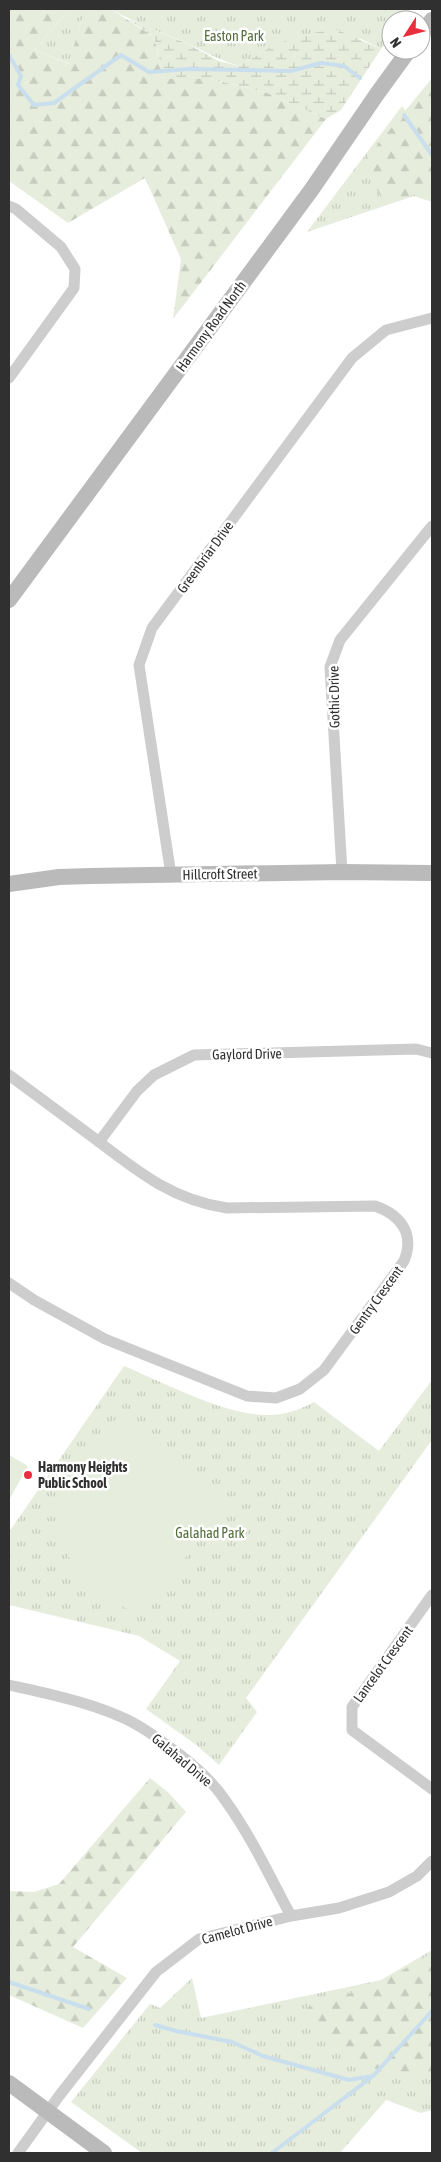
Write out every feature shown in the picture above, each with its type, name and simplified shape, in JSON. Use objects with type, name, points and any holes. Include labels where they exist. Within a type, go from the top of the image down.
[{"type":"main road","name":"Harmony Road North","points":[[9,600],[312,189],[402,60]]},
{"type":"main road","name":"Hillcroft Street","points":[[9,884],[59,877],[342,872],[432,873]]},
{"type":"main road","points":[[9,2083],[104,2153]]},
{"type":"street","points":[[9,206],[16,209],[61,247],[75,268],[74,288],[9,378]]},
{"type":"street","name":"Greenbriar Drive","points":[[171,875],[139,665],[152,628],[352,358],[386,330],[432,318]]},
{"type":"street","name":"Gothic Drive","points":[[342,872],[330,667],[340,640],[432,526]]},
{"type":"street","name":"Gaylord Drive","points":[[99,1142],[137,1091],[154,1075],[194,1055],[416,1049],[432,1053]]},
{"type":"street","name":"Gentry Crescent","points":[[9,1075],[159,1186],[185,1198],[208,1206],[227,1208],[375,1206],[387,1210],[403,1226],[409,1238],[409,1249],[404,1261],[324,1370],[300,1389],[276,1398],[247,1396],[118,1344],[34,1300],[9,1283]]},
{"type":"street","name":"Lancelot Crescent","points":[[432,1595],[352,1707],[352,1730],[432,1789]]},
{"type":"street","name":"Galahad Drive","points":[[9,1685],[119,1716],[143,1729],[186,1759],[224,1798],[239,1821],[291,1916]]},
{"type":"street","name":"Camelot Drive","points":[[18,2153],[156,1972],[199,1939],[291,1916],[340,1908],[389,1892],[417,1876],[432,1861]]},
{"type":"green space","points":[[9,9],[69,9],[35,50],[69,64],[81,21],[95,9],[111,9],[154,37],[164,79],[210,79],[265,92],[326,119],[173,319],[181,259],[145,178],[68,223],[9,181]]},
{"type":"green space","points":[[69,9],[95,9],[81,21],[70,64],[35,50]]},
{"type":"green space","name":"Easton Park","points":[[111,9],[410,9],[381,10],[381,49],[361,39],[267,49],[239,66]]},
{"type":"green space","points":[[128,19],[186,43],[219,61],[239,66],[267,49],[297,36],[335,29],[381,49],[341,110],[326,119],[265,92],[210,79],[164,79],[154,37]]},
{"type":"green space","points":[[432,78],[432,191],[384,201],[361,165]]},
{"type":"green space","points":[[402,106],[425,137],[432,126],[432,202],[414,196],[307,232]]},
{"type":"green space","name":"Galahad Park","points":[[124,1366],[213,1404],[249,1413],[278,1415],[314,1402],[379,1451],[432,1380],[432,1440],[246,1698],[257,1712],[219,1765],[195,1744],[146,1709],[180,1661],[139,1636],[9,1605],[9,1532]]},
{"type":"green space","points":[[118,1417],[224,1498],[224,1504],[143,1617],[100,1592],[79,1572],[65,1548],[57,1521],[59,1493],[63,1480],[73,1462]]},
{"type":"green space","points":[[9,1455],[28,1466],[9,1500]]},
{"type":"green space","points":[[150,1778],[169,1793],[186,1812],[73,1947],[127,1978],[83,2028],[9,1995],[9,1891],[34,1892],[59,1884]]},
{"type":"green space","points":[[432,1950],[432,2110],[421,2113],[386,2100],[340,2153],[142,2153],[71,2102],[150,2004],[160,2008],[192,1978],[201,2018],[381,1980]]},
{"type":"green space","points":[[432,1952],[432,2073],[390,2074],[350,2060],[307,2008],[388,1978]]},
{"type":"waterway","points":[[9,55],[21,76],[18,85],[34,105],[54,103],[121,55],[149,72],[189,69],[291,71],[321,63],[344,66],[360,78]]},
{"type":"waterway","points":[[404,115],[432,155]]},
{"type":"waterway","points":[[9,1982],[89,2009]]},
{"type":"waterway","points":[[272,2153],[373,2076],[432,2011]]},
{"type":"waterway","points":[[155,2025],[232,2042],[263,2056],[349,2080],[373,2076]]},
{"type":"place","name":"Harmony Heights Public School","points":[[28,1475]]}]
